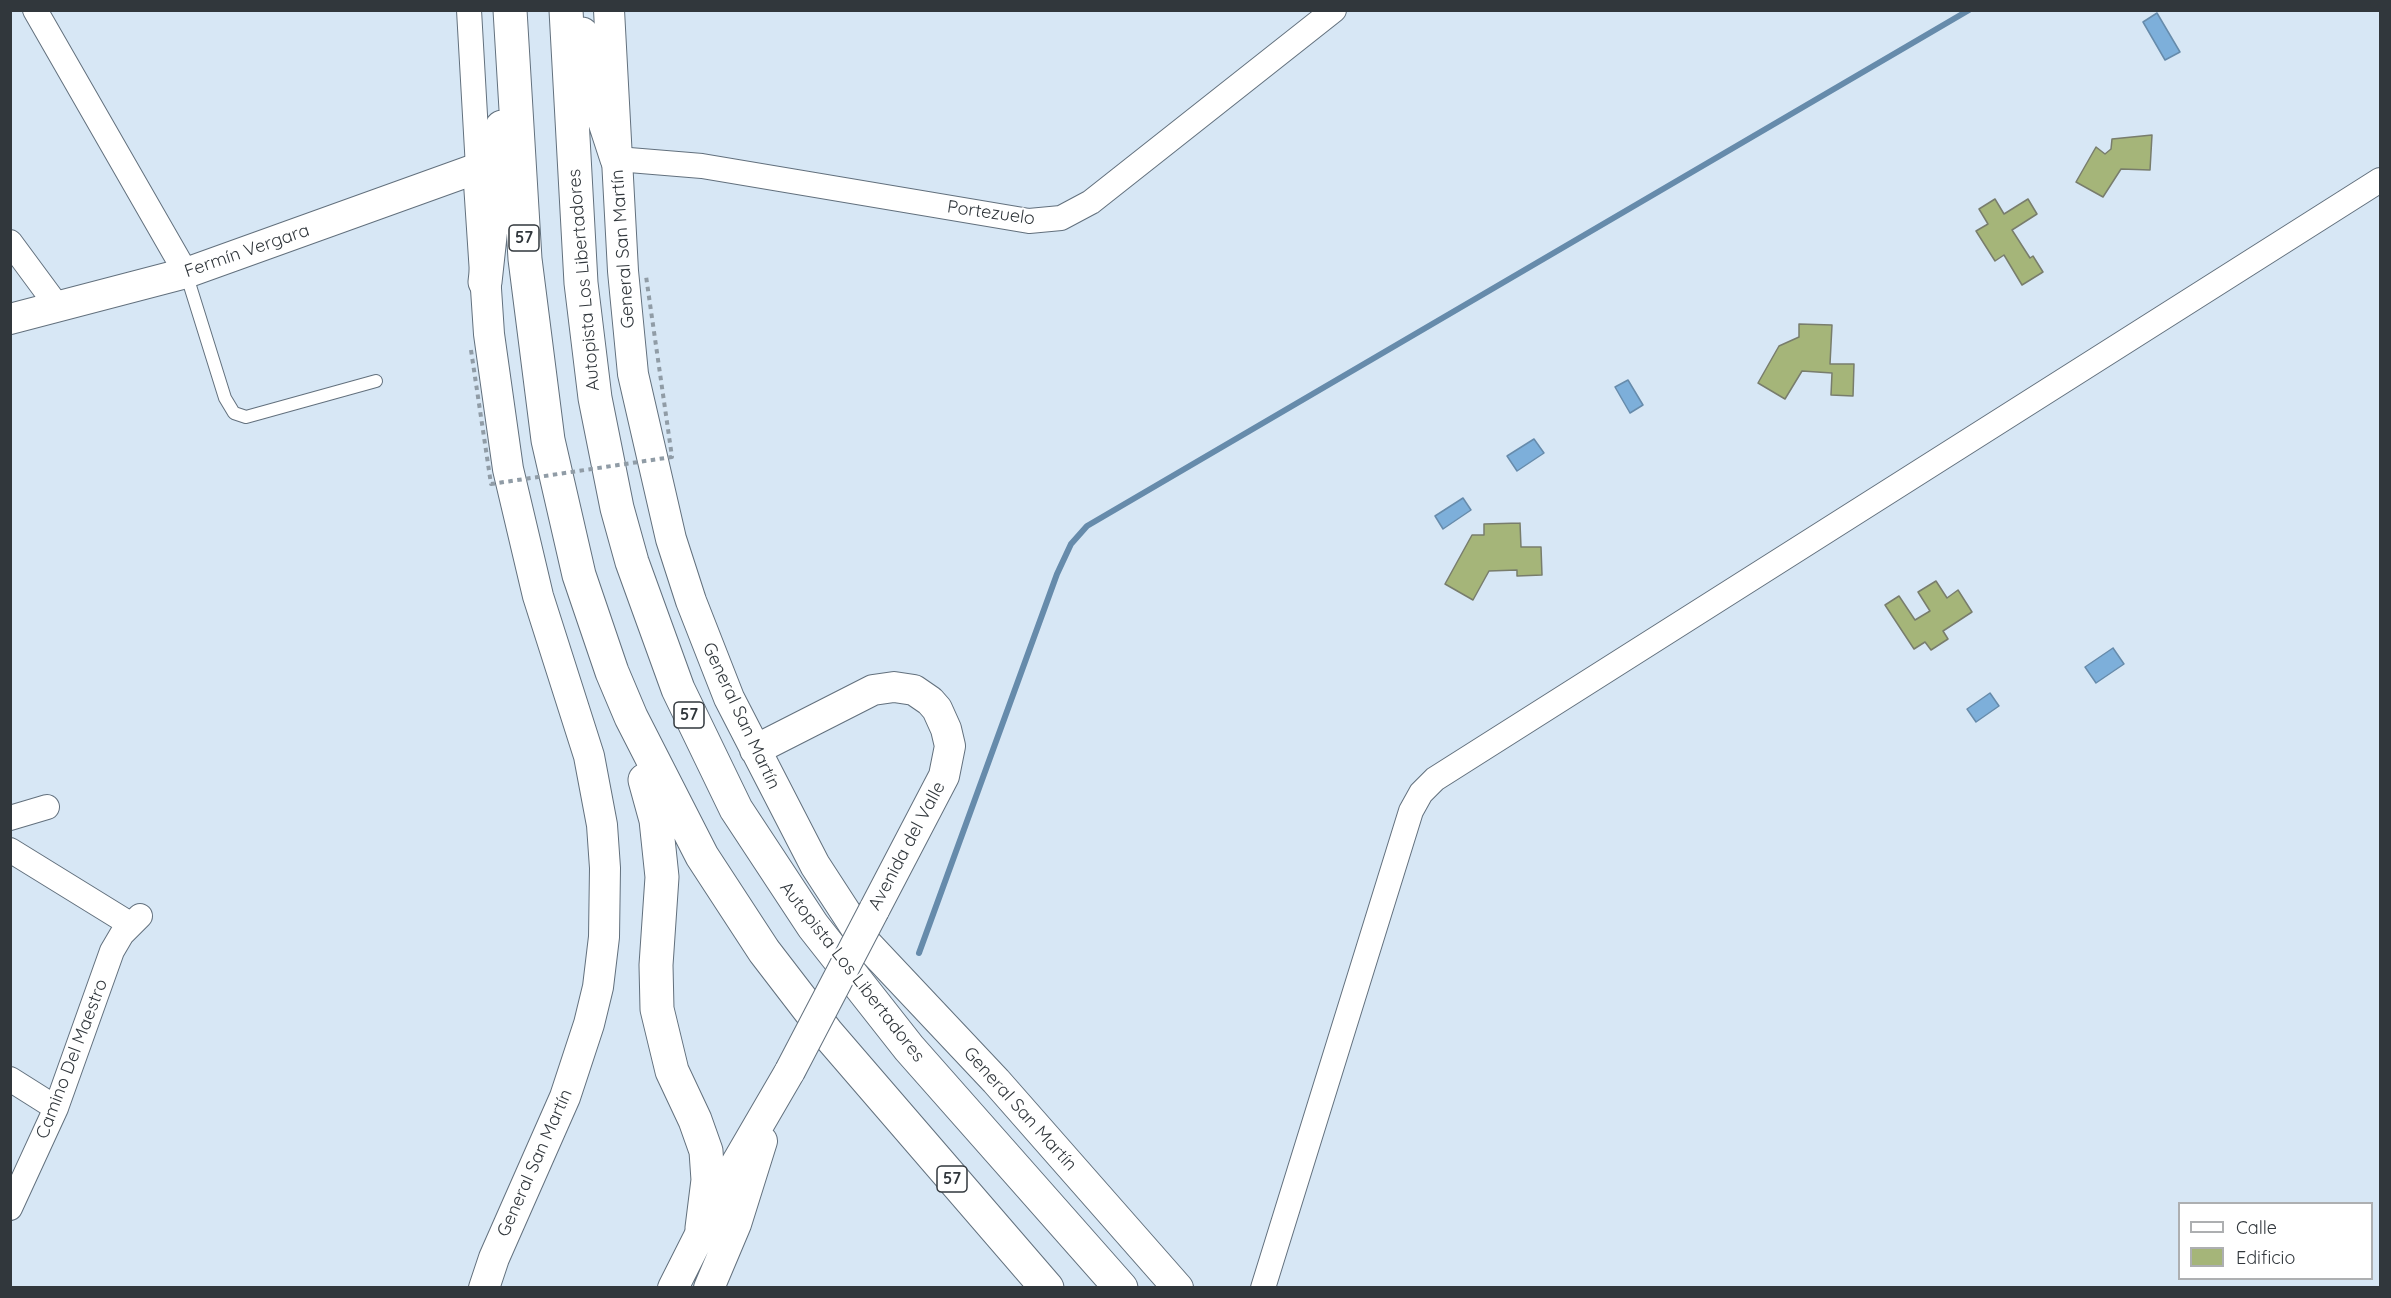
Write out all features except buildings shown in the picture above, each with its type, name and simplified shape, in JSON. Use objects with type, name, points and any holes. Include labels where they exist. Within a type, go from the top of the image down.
[{"type":"highway","name":"Autopista Los Libertadores","points":[[566,10],[581,283],[595,398],[615,497],[632,562],[663,652],[687,710],[736,809],[813,926],[909,1048],[1121,1287]]},
{"type":"highway","points":[[577,10],[598,104],[617,159]]},
{"type":"highway","points":[[485,282],[511,23]]},
{"type":"highway","name":"57","points":[[511,23],[525,258],[540,394],[567,530],[585,595],[612,672],[674,806],[732,905],[764,951],[827,1033],[1047,1287]]},
{"type":"highway","points":[[612,672],[629,736],[652,802],[659,838],[662,877],[656,965],[657,1009],[672,1071],[706,1150],[708,1180],[702,1228]]},
{"type":"street","points":[[35,10],[186,273]]},
{"type":"street","name":"General San Martín","points":[[469,10],[485,282],[500,422],[538,596],[580,725],[596,790],[603,846],[605,911],[598,987],[579,1059],[565,1097],[494,1258],[484,1287]]},
{"type":"street","name":"General San Martín","points":[[609,10],[627,326],[633,374],[646,441],[671,539],[691,601],[729,698],[815,865],[865,942],[996,1081],[1178,1287]]},
{"type":"street","name":"Portezuelo","points":[[617,159],[702,166],[1029,221],[1061,218],[1091,202],[1335,10]]},
{"type":"street","name":"Fermín Vergara","points":[[10,319],[186,273],[478,168]]},
{"type":"street","points":[[1263,1287],[1411,811],[1421,793],[1435,779],[2380,180]]},
{"type":"street","points":[[10,242],[58,307]]},
{"type":"street","name":"Avenida del Valle","points":[[673,1287],[733,1169],[783,1083],[944,776],[950,746],[946,729],[937,709],[930,701],[914,690],[894,687],[873,690],[755,750]]},
{"type":"street","points":[[10,819],[47,807]]},
{"type":"street","name":"Camino Del Maestro","points":[[10,850],[135,920],[112,951],[56,1108],[10,1208]]},
{"type":"street","points":[[10,1079],[56,1108]]},
{"type":"street","name":"Avenida del Valle","points":[[709,1287],[736,1224],[783,1083]]},
{"type":"lane","points":[[186,273],[225,398],[234,413],[246,417],[376,381]]},
{"type":"path","points":[[471,350],[491,484],[672,457],[646,276]]},
{"type":"water","points":[[2157,13],[2180,52],[2165,60],[2143,22]]},
{"type":"water","points":[[1628,380],[1643,405],[1630,413],[1615,387]]},
{"type":"water","points":[[1534,439],[1544,453],[1517,471],[1507,456]]},
{"type":"water","points":[[1463,498],[1471,510],[1443,529],[1435,516]]},
{"type":"water","points":[[2113,648],[2124,664],[2096,683],[2085,667]]},
{"type":"water","points":[[1990,693],[1999,706],[1976,722],[1967,709]]},
{"type":"waterway","points":[[919,953],[1057,574],[1071,544],[1087,526],[1969,10]]}]
